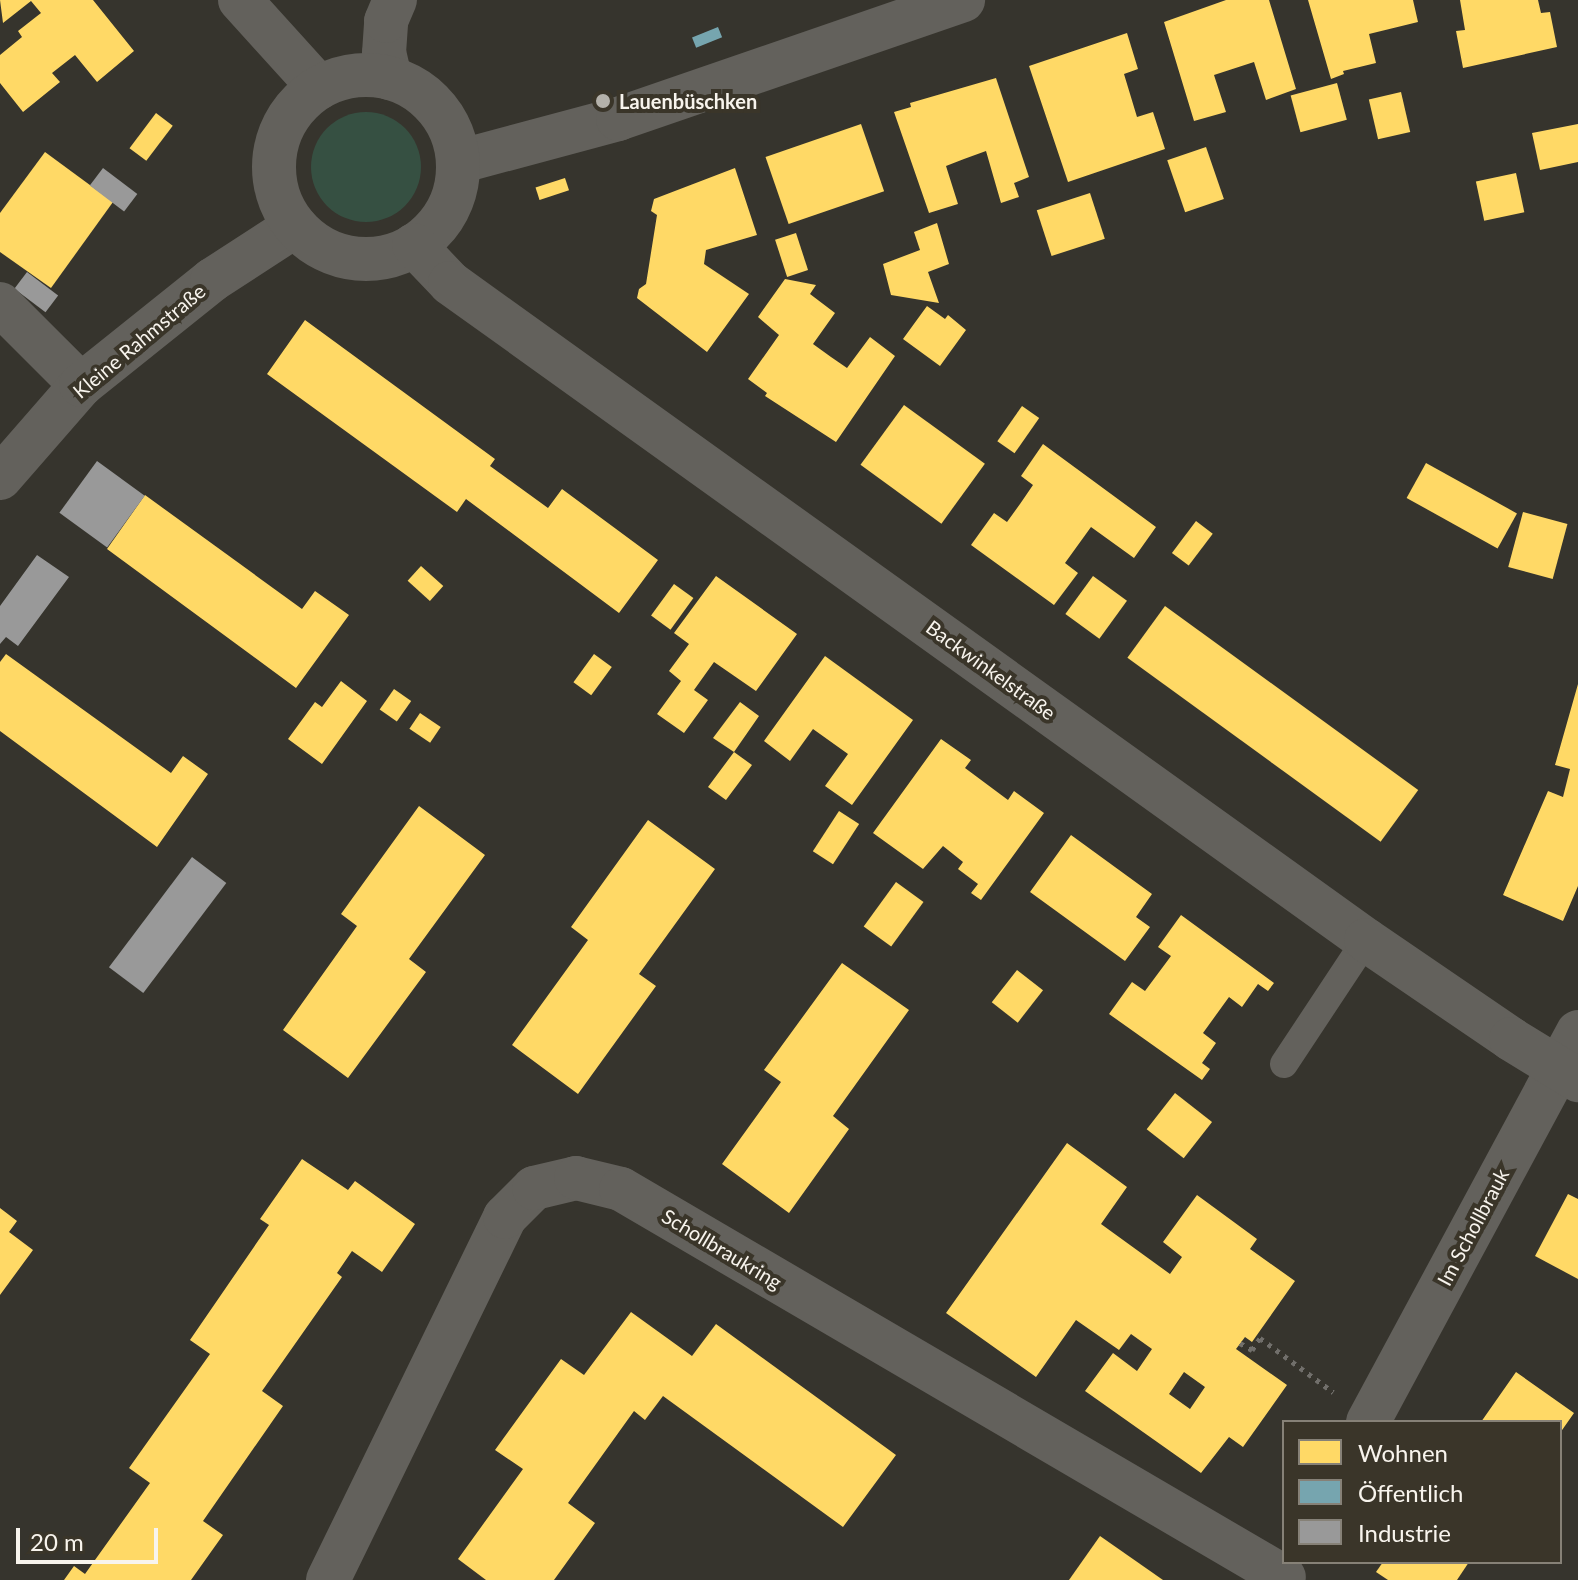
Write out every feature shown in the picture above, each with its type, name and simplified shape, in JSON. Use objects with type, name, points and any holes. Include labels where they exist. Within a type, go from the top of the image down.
[{"type":"street","points":[[240,0],[319,87]]},
{"type":"street","points":[[390,78],[384,53],[386,21],[395,0]]},
{"type":"street","points":[[458,162],[618,119],[963,0]]},
{"type":"street","points":[[361,74],[390,78],[414,88],[437,109],[449,128],[458,162],[456,184],[449,207],[435,228],[414,245],[391,255],[356,258],[318,245],[295,226],[278,194],[274,176],[277,141],[292,111],[319,87],[361,74]]},
{"type":"street","name":"Kleine Rahmstraße","points":[[0,478],[81,385],[212,280],[295,226]]},
{"type":"street","name":"Backwinkelstraße","points":[[414,245],[450,283],[1366,940],[1571,1060]]},
{"type":"street","points":[[0,304],[81,385]]},
{"type":"street","name":"Im Schollbrauk","points":[[1370,1418],[1571,1060]]},
{"type":"street","name":"Schollbraukring","points":[[328,1580],[505,1217],[534,1188],[576,1178],[621,1189],[1287,1573]]},
{"type":"lane","points":[[1284,1064],[1366,940]]},
{"type":"path","points":[[1240,1343],[1252,1350],[1260,1338],[1370,1418]]},
{"type":"green space","points":[[366,112],[387,116],[405,128],[417,146],[421,167],[417,188],[405,206],[387,218],[366,222],[345,218],[327,206],[315,188],[311,167],[315,146],[327,128],[345,116]]},
{"type":"building: Wohnen","points":[[0,0],[93,0],[134,51],[97,82],[75,55],[52,73],[60,82],[23,112],[0,83],[0,55],[22,37],[18,31],[41,13],[31,1],[3,23]]},
{"type":"building: Wohnen","points":[[1226,0],[1269,0],[1296,89],[1266,100],[1254,62],[1214,75],[1226,112],[1194,121],[1164,22]]},
{"type":"building: Wohnen","points":[[1308,0],[1413,0],[1418,22],[1369,34],[1376,63],[1343,71],[1344,74],[1331,79]]},
{"type":"building: Wohnen","points":[[1460,0],[1538,0],[1541,13],[1550,12],[1557,47],[1463,68],[1456,31],[1465,30]]},
{"type":"building: Wohnen","points":[[1127,33],[1138,69],[1124,74],[1137,117],[1153,112],[1165,149],[1068,182],[1029,66]]},
{"type":"building: Wohnen","points":[[996,78],[1029,177],[1014,183],[1019,197],[1001,203],[986,151],[946,166],[958,204],[929,213],[894,112],[911,107],[910,103]]},
{"type":"building: Wohnen","points":[[1337,83],[1347,120],[1300,132],[1291,95]]},
{"type":"building: Wohnen","points":[[1401,92],[1410,132],[1378,139],[1369,99]]},
{"type":"building: Wohnen","points":[[156,113],[173,126],[146,161],[130,148]]},
{"type":"building: Wohnen","points":[[861,124],[884,191],[789,224],[766,157]]},
{"type":"building: Wohnen","points":[[1578,124],[1578,162],[1540,170],[1532,133]]},
{"type":"building: Wohnen","points":[[1206,147],[1224,199],[1185,212],[1167,160]]},
{"type":"building: Wohnen","points":[[45,152],[113,202],[51,288],[0,252],[0,213]]},
{"type":"building: Wohnen","points":[[735,168],[757,235],[706,250],[704,264],[749,294],[707,352],[637,298],[639,289],[646,284],[657,215],[651,211],[654,199]]},
{"type":"building: Wohnen","points":[[1516,173],[1524,212],[1484,221],[1476,182]]},
{"type":"building: Wohnen","points":[[565,178],[569,190],[540,200],[536,188]]},
{"type":"building: Wohnen","points":[[1090,193],[1105,239],[1052,256],[1037,210]]},
{"type":"building: Wohnen","points":[[937,223],[949,264],[928,272],[939,303],[891,295],[883,264],[920,250],[914,232]]},
{"type":"building: Wohnen","points":[[796,233],[808,270],[787,277],[775,240]]},
{"type":"building: Wohnen","points":[[785,279],[816,285],[810,294],[835,313],[813,344],[831,357],[847,368],[870,337],[895,356],[836,442],[765,396],[767,393],[748,379],[779,335],[758,317]]},
{"type":"building: Wohnen","points":[[927,306],[945,319],[948,315],[966,330],[940,366],[903,339]]},
{"type":"building: Wohnen","points":[[305,320],[495,459],[490,466],[548,508],[562,489],[658,560],[619,613],[466,499],[457,512],[267,374]]},
{"type":"building: Wohnen","points":[[904,405],[985,464],[941,524],[861,465]]},
{"type":"building: Wohnen","points":[[1022,406],[1039,418],[1015,453],[997,441]]},
{"type":"building: Wohnen","points":[[1043,444],[1156,527],[1134,558],[1091,527],[1065,563],[1078,573],[1054,605],[971,545],[994,513],[1007,522],[1020,504],[1033,485],[1021,476]]},
{"type":"building: Wohnen","points":[[1426,463],[1517,513],[1498,548],[1407,498]]},
{"type":"building: Wohnen","points":[[145,495],[302,609],[315,591],[349,615],[296,688],[107,549]]},
{"type":"building: Wohnen","points":[[1523,512],[1567,524],[1553,579],[1508,567]]},
{"type":"building: Wohnen","points":[[1196,521],[1213,534],[1189,566],[1172,553]]},
{"type":"building: Wohnen","points":[[421,566],[443,586],[430,601],[408,581]]},
{"type":"building: Wohnen","points":[[716,576],[797,634],[756,691],[714,662],[694,690],[708,700],[684,733],[657,714],[681,681],[669,671],[689,644],[674,633]]},
{"type":"building: Wohnen","points":[[1093,576],[1127,601],[1099,639],[1065,614]]},
{"type":"building: Wohnen","points":[[674,584],[693,598],[670,630],[651,616]]},
{"type":"building: Wohnen","points":[[1165,606],[1418,790],[1381,842],[1127,658]]},
{"type":"building: Wohnen","points":[[6,654],[171,773],[183,756],[208,774],[157,847],[0,731],[0,662]]},
{"type":"building: Wohnen","points":[[594,654],[612,667],[591,695],[573,682]]},
{"type":"building: Wohnen","points":[[825,656],[913,720],[852,805],[825,786],[848,754],[813,729],[790,761],[764,741]]},
{"type":"building: Wohnen","points":[[341,681],[367,701],[322,764],[288,739],[315,702],[322,707]]},
{"type":"building: Wohnen","points":[[1578,684],[1578,886],[1563,921],[1503,895],[1548,791],[1563,797],[1570,769],[1555,765]]},
{"type":"building: Wohnen","points":[[394,689],[411,701],[397,722],[380,709]]},
{"type":"building: Wohnen","points":[[740,702],[759,716],[734,752],[713,738]]},
{"type":"building: Wohnen","points":[[420,713],[441,727],[430,743],[409,729]]},
{"type":"building: Wohnen","points":[[941,739],[971,760],[965,768],[1008,800],[1014,791],[1044,813],[981,900],[971,893],[978,884],[958,869],[963,862],[943,846],[923,869],[873,833]]},
{"type":"building: Wohnen","points":[[734,752],[752,765],[726,800],[708,787]]},
{"type":"building: Wohnen","points":[[419,806],[485,855],[409,959],[426,972],[348,1078],[283,1030],[357,926],[341,914]]},
{"type":"building: Wohnen","points":[[839,811],[859,824],[833,864],[813,851]]},
{"type":"building: Wohnen","points":[[648,820],[715,869],[639,974],[656,986],[578,1094],[512,1045],[588,940],[571,927]]},
{"type":"building: Wohnen","points":[[1071,835],[1152,894],[1136,917],[1150,927],[1125,961],[1030,892]]},
{"type":"building: Wohnen","points":[[896,882],[924,902],[891,946],[864,926]]},
{"type":"building: Wohnen","points":[[1181,915],[1274,983],[1268,991],[1258,984],[1242,1007],[1229,997],[1203,1033],[1216,1043],[1202,1063],[1210,1069],[1202,1080],[1109,1014],[1132,982],[1145,991],[1171,956],[1158,947]]},
{"type":"building: Wohnen","points":[[842,963],[909,1010],[833,1116],[849,1129],[789,1213],[722,1164],[781,1082],[764,1070]]},
{"type":"building: Wohnen","points":[[1017,970],[1043,990],[1018,1023],[992,1002]]},
{"type":"building: Wohnen","points":[[1175,1093],[1212,1122],[1184,1158],[1147,1129]]},
{"type":"building: Wohnen","points":[[1067,1143],[1127,1187],[1101,1224],[1170,1274],[1182,1257],[1163,1242],[1197,1195],[1257,1239],[1250,1249],[1295,1281],[1252,1342],[1245,1337],[1236,1349],[1287,1385],[1243,1447],[1229,1437],[1201,1473],[1085,1391],[1113,1353],[1137,1371],[1152,1349],[1131,1334],[1119,1350],[1076,1320],[1036,1377],[946,1313]],"holes":[[[1184,1372],[1205,1387],[1190,1409],[1169,1394]]]},
{"type":"building: Wohnen","points":[[302,1159],[348,1190],[355,1181],[415,1224],[382,1272],[352,1251],[337,1273],[342,1277],[262,1391],[283,1406],[203,1521],[223,1535],[191,1580],[64,1580],[74,1566],[85,1574],[150,1483],[129,1468],[210,1354],[190,1340],[269,1225],[260,1219]]},
{"type":"building: Wohnen","points":[[1568,1194],[1578,1199],[1578,1279],[1535,1256]]},
{"type":"building: Wohnen","points":[[0,1208],[17,1221],[9,1232],[33,1250],[0,1295]]},
{"type":"building: Wohnen","points":[[631,1312],[692,1356],[716,1324],[896,1455],[843,1527],[663,1396],[645,1420],[634,1411],[568,1503],[595,1523],[554,1580],[486,1580],[458,1559],[523,1469],[495,1450],[561,1359],[584,1375]]},
{"type":"building: Wohnen","points":[[1516,1372],[1574,1413],[1562,1430],[1562,1420],[1482,1420]]},
{"type":"building: Wohnen","points":[[1100,1536],[1163,1580],[1069,1580]]},
{"type":"building: Wohnen","points":[[1382,1564],[1468,1564],[1457,1580],[1388,1580],[1376,1572]]},
{"type":"building: Öffentlich","points":[[718,27],[722,37],[696,48],[692,37]]},
{"type":"building: Industrie","points":[[103,168],[137,194],[124,211],[90,186]]},
{"type":"building: Industrie","points":[[27,272],[58,295],[46,312],[14,289]]},
{"type":"building: Industrie","points":[[97,461],[145,496],[107,547],[59,513]]},
{"type":"building: Industrie","points":[[37,555],[69,577],[18,646],[6,637],[0,644],[0,606]]},
{"type":"building: Industrie","points":[[192,857],[226,883],[143,993],[109,967]]},
{"type":"place","name":"Lauenbüschken","points":[[603,101]]}]
